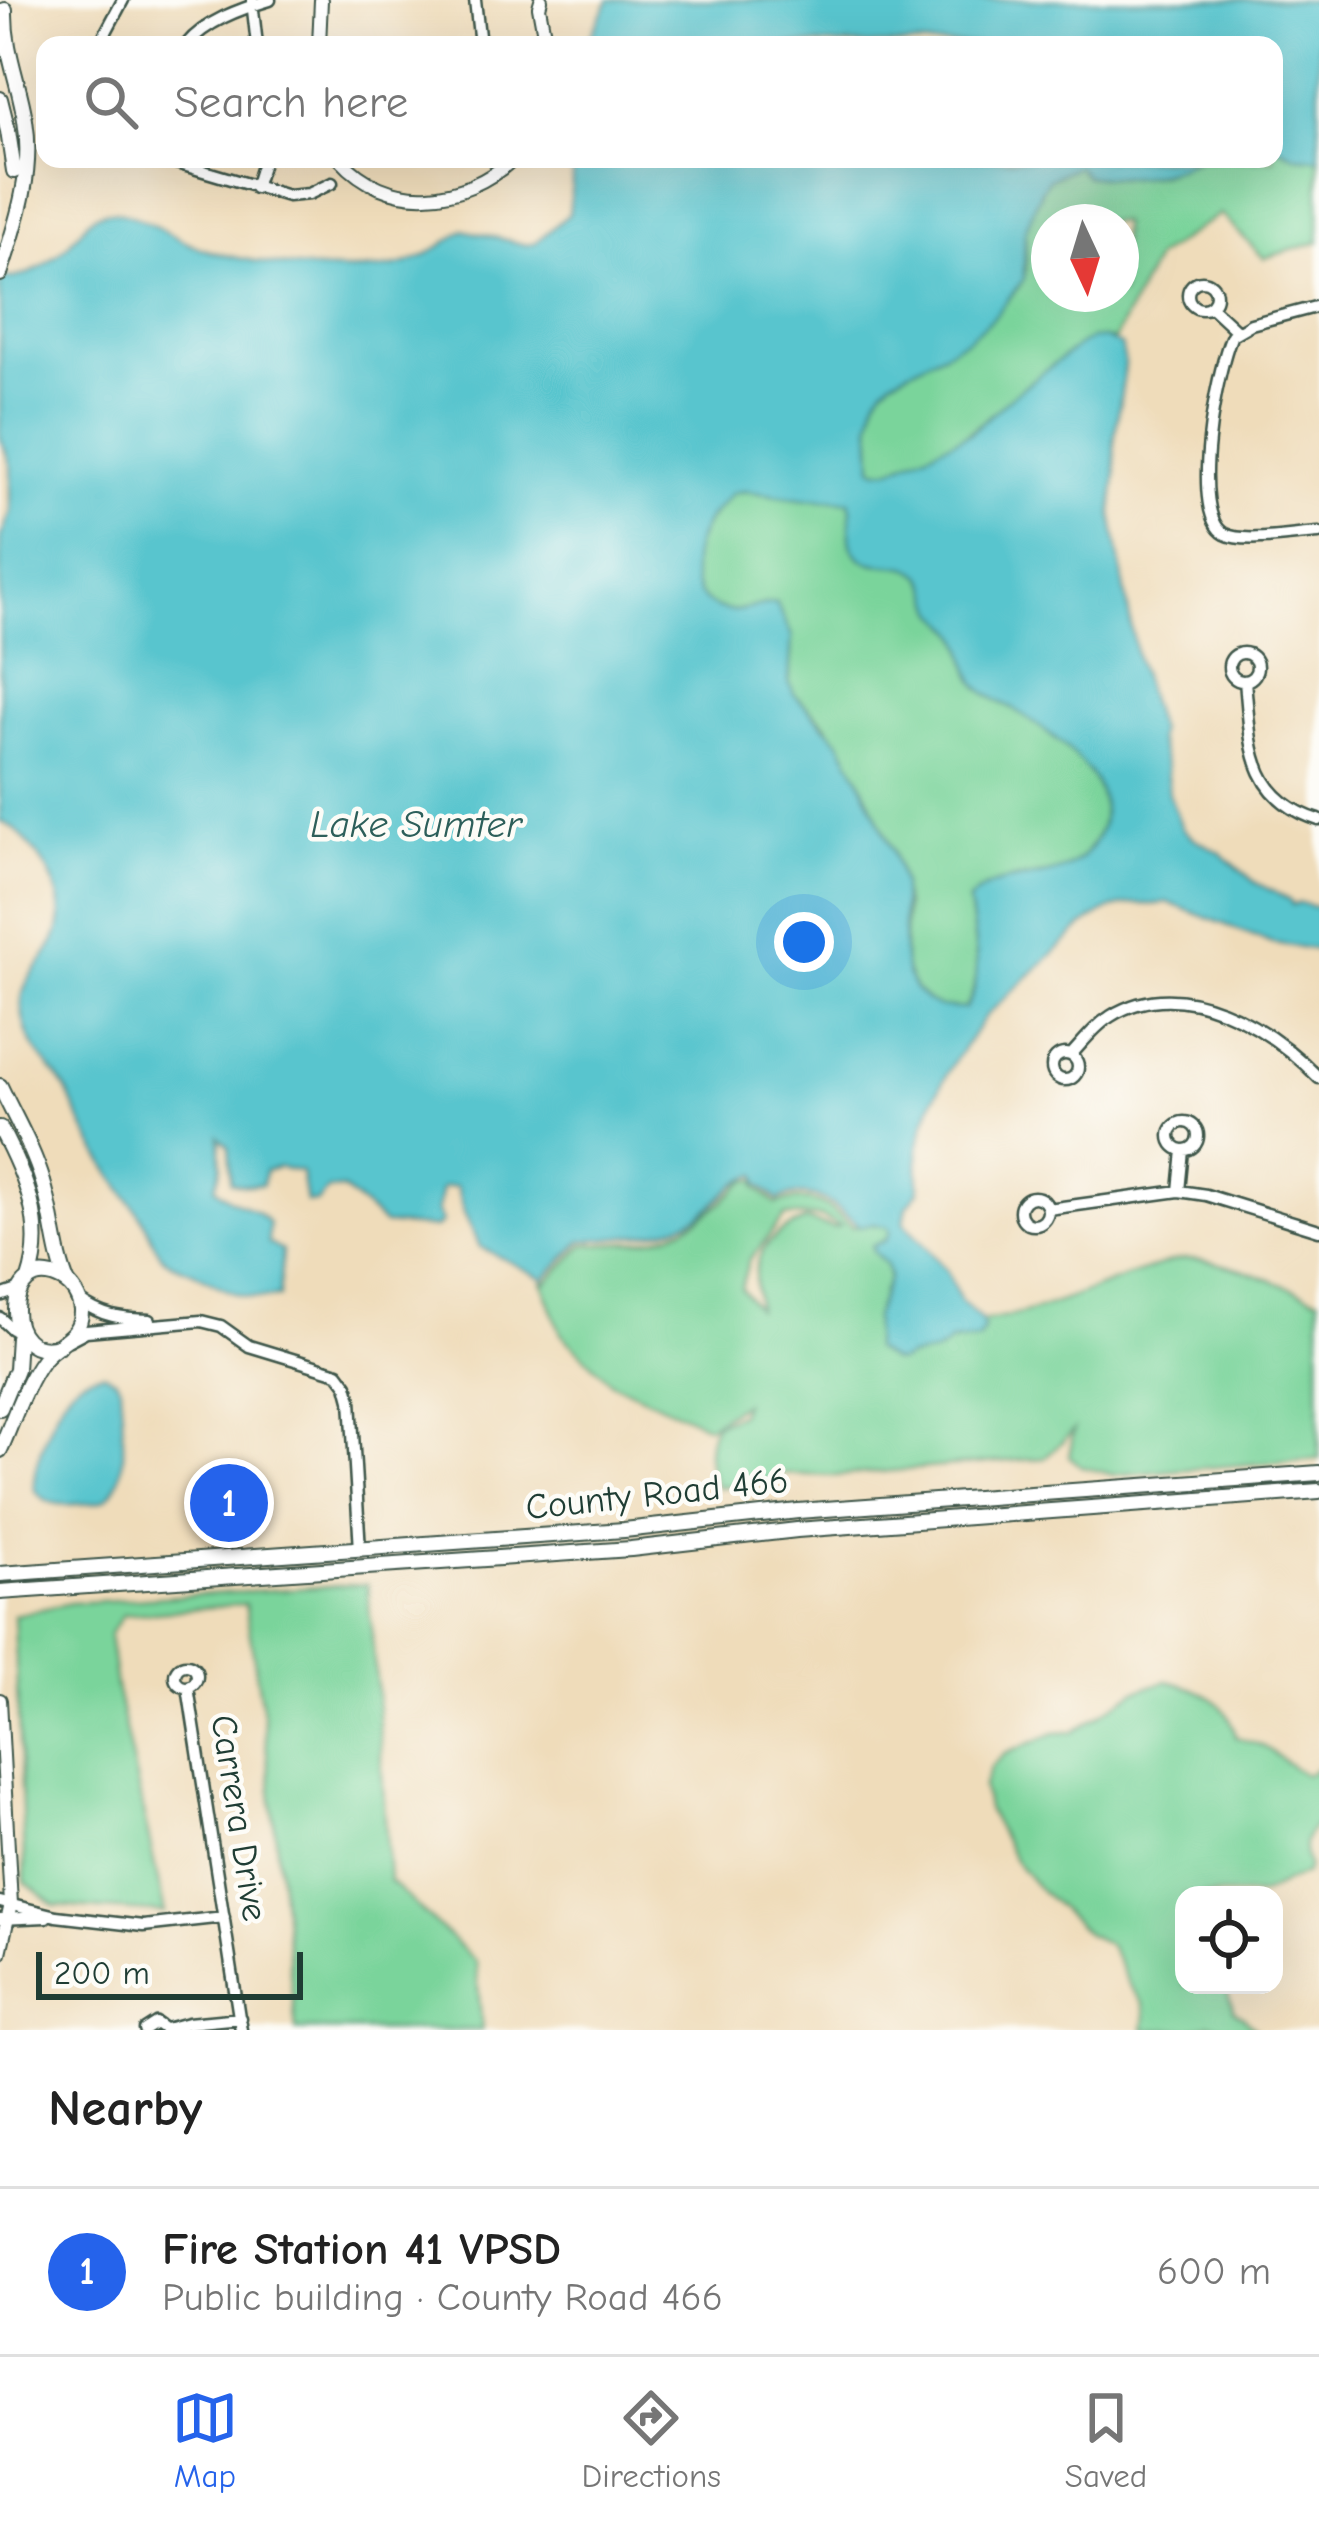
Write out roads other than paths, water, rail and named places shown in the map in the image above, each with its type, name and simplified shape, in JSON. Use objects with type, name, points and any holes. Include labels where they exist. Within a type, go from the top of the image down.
[{"type":"main road","points":[[0,274],[27,177],[25,119],[6,49],[6,8]]},
{"type":"main road","points":[[0,99],[21,199]]},
{"type":"main road","points":[[0,132],[14,171]]},
{"type":"main road","points":[[0,1086],[43,1180],[58,1261],[79,1300],[80,1322],[42,1360],[0,1450]]},
{"type":"main road","points":[[0,1128],[26,1183],[35,1221],[35,1261],[29,1279]]},
{"type":"main road","points":[[0,1408],[16,1369],[8,1293],[29,1279],[50,1276],[68,1284]]},
{"type":"main road","points":[[10,1328],[39,1348],[63,1343]]},
{"type":"main road","name":"County Road 466","points":[[0,1574],[624,1531],[798,1510],[1319,1473]]},
{"type":"main road","name":"County Road 466","points":[[0,1592],[631,1549],[796,1530],[1319,1491]]},
{"type":"street","points":[[104,36],[123,0]]},
{"type":"street","points":[[194,36],[254,2],[270,0]]},
{"type":"street","points":[[319,36],[321,0]]},
{"type":"street","points":[[475,0],[478,36]]},
{"type":"street","points":[[542,0],[538,8],[544,36]]},
{"type":"street","points":[[254,2],[256,36]]},
{"type":"street","points":[[192,168],[288,196],[332,183]]},
{"type":"street","points":[[255,188],[261,168]]},
{"type":"street","points":[[350,168],[365,182],[420,197],[467,188],[501,168]]},
{"type":"street","points":[[1210,305],[1237,331]]},
{"type":"street","points":[[1319,307],[1251,324],[1229,342],[1214,403],[1208,463],[1211,518],[1222,533],[1238,538],[1319,533]]},
{"type":"street","points":[[1245,680],[1252,748],[1263,779],[1285,804],[1319,820]]},
{"type":"street","points":[[1071,1055],[1100,1024],[1121,1011],[1145,1002],[1187,1001],[1262,1032],[1319,1078]]},
{"type":"street","points":[[1179,1191],[1183,1150]]},
{"type":"street","points":[[1048,1209],[1179,1191],[1319,1230]]},
{"type":"street","points":[[79,1300],[111,1318],[212,1323],[249,1346],[330,1370],[343,1379],[351,1400],[362,1569]]},
{"type":"street","points":[[63,1343],[86,1331],[177,1322]]},
{"type":"street","name":"Carrera Drive","points":[[188,1687],[241,2024]]},
{"type":"street","points":[[0,1700],[5,1911],[0,1953]]},
{"type":"street","points":[[5,1911],[142,1926],[224,1917]]},
{"type":"street","points":[[145,2030],[156,2023],[166,2030],[188,2023],[241,2024]]},
{"type":"water","points":[[609,0],[1319,0],[1319,158],[1283,150],[1283,36],[591,36]]},
{"type":"water","name":"Lake Sumter","points":[[573,168],[1073,168],[1048,180],[1036,204],[1031,204],[1024,279],[994,317],[966,340],[891,380],[876,398],[871,423],[873,467],[891,469],[970,433],[1014,394],[1091,339],[1121,345],[1125,366],[1114,442],[1112,513],[1136,655],[1158,731],[1169,794],[1182,828],[1192,837],[1292,905],[1319,908],[1319,950],[1272,943],[1167,902],[1129,904],[1082,927],[985,1017],[934,1098],[918,1148],[919,1191],[907,1206],[904,1222],[947,1271],[960,1300],[982,1321],[984,1329],[978,1340],[951,1342],[935,1353],[899,1362],[873,1349],[874,1317],[889,1277],[872,1246],[886,1240],[888,1227],[859,1226],[812,1196],[778,1200],[759,1185],[757,1175],[681,1225],[582,1241],[544,1279],[480,1247],[456,1186],[442,1188],[437,1211],[442,1222],[436,1228],[384,1224],[343,1189],[328,1190],[317,1202],[306,1202],[301,1172],[279,1167],[265,1171],[262,1185],[231,1182],[229,1147],[219,1137],[221,1166],[215,1187],[263,1217],[269,1224],[268,1243],[282,1251],[279,1297],[233,1293],[161,1255],[95,1148],[63,1084],[36,1051],[26,1030],[23,994],[61,920],[58,895],[42,861],[19,834],[0,822],[0,539],[11,511],[11,467],[0,436],[0,277],[22,276],[43,266],[104,212],[136,218],[190,244],[237,258],[330,270],[387,268],[416,260],[464,230],[527,245],[569,214]],"holes":[[[732,493],[849,501],[850,540],[856,553],[871,563],[907,567],[923,577],[936,610],[960,637],[976,683],[1071,752],[1097,786],[1103,806],[1101,826],[1091,847],[1077,861],[1045,875],[996,883],[969,901],[977,971],[965,1009],[928,1001],[907,974],[902,883],[893,851],[840,742],[794,694],[789,682],[792,636],[776,603],[730,611],[715,607],[704,599],[693,576],[700,534]]]},
{"type":"water","name":"Lake Sumter","points":[[1079,168],[1177,168],[1130,177],[1086,176]]},
{"type":"water","points":[[103,1373],[120,1386],[123,1447],[114,1490],[105,1499],[88,1503],[48,1501],[34,1489],[34,1479],[51,1423],[73,1386]]},
{"type":"place","name":"Fire Station 41 VPSD","points":[[229,1503]]}]
